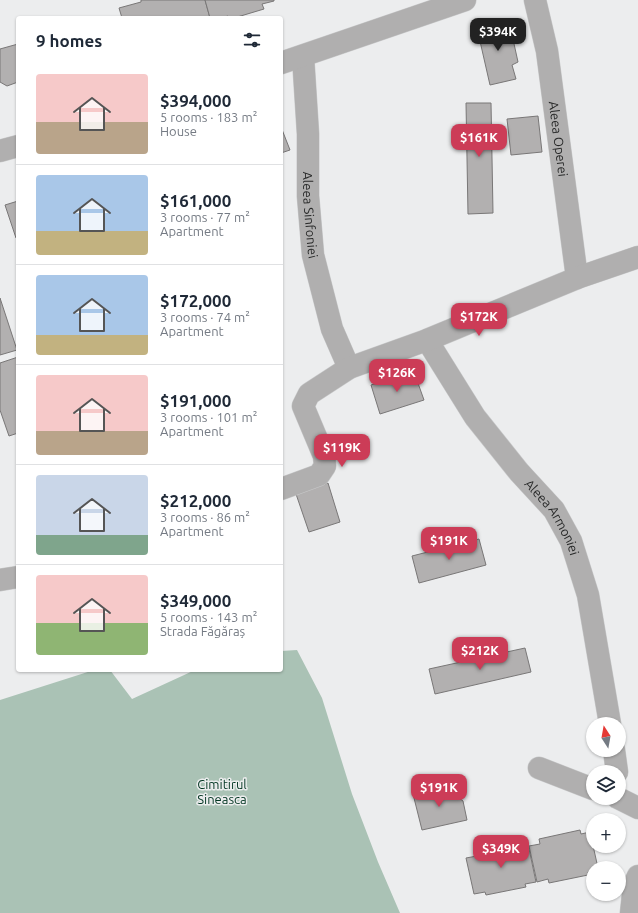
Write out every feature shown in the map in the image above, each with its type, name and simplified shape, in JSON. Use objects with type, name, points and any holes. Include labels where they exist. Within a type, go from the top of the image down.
[{"type":"street","points":[[283,62],[465,0]]},
{"type":"street","name":"Aleea Operei","points":[[535,0],[547,51],[577,278]]},
{"type":"street","name":"Aleea Sinfoniei","points":[[303,56],[308,134],[308,196],[313,255],[332,329],[349,368]]},
{"type":"street","points":[[0,151],[16,147]]},
{"type":"street","points":[[283,488],[319,475],[325,466],[324,456],[304,406],[309,394],[349,368],[427,340],[577,278],[638,257]]},
{"type":"street","name":"Aleea Armoniei","points":[[427,340],[474,417],[519,472],[554,510],[571,541],[588,595],[609,717]]},
{"type":"street","points":[[0,580],[16,577]]},
{"type":"street","points":[[538,768],[586,786]]},
{"type":"street","points":[[631,913],[634,885],[638,876]]},
{"type":"green space","name":"Cimitirul Sineasca","points":[[297,650],[322,698],[352,794],[378,862],[400,913],[0,913],[0,700],[88,672],[112,672],[132,699],[191,672],[283,672],[283,651]]},
{"type":"building","points":[[141,0],[205,0],[209,16],[121,16],[119,8],[141,2]]},
{"type":"building","points":[[205,0],[274,0],[262,4],[264,9],[241,16],[209,16]]},
{"type":"building","points":[[509,21],[518,62],[512,65],[516,79],[490,85],[477,28]]},
{"type":"building","points":[[16,45],[16,83],[7,86],[0,82],[0,49]]},
{"type":"building","points":[[466,103],[491,103],[493,213],[468,214]]},
{"type":"building","points":[[538,116],[542,152],[511,155],[507,119]]},
{"type":"building","points":[[283,132],[290,150],[283,152]]},
{"type":"building","points":[[16,202],[16,238],[5,205]]},
{"type":"building","points":[[0,298],[16,350],[0,355]]},
{"type":"building","points":[[16,358],[16,434],[9,436],[0,410],[0,363]]},
{"type":"building","points":[[414,372],[424,400],[380,414],[371,385]]},
{"type":"building","points":[[328,483],[340,522],[309,532],[296,494]]},
{"type":"building","points":[[479,539],[486,565],[419,583],[412,556]]},
{"type":"building","points":[[525,648],[531,672],[435,694],[429,669]]},
{"type":"building","points":[[444,787],[463,801],[467,820],[422,830],[413,794]]},
{"type":"building","points":[[580,830],[581,834],[586,833],[586,853],[595,853],[596,861],[586,861],[586,875],[549,883],[548,879],[537,882],[529,846],[540,844],[539,839]]},
{"type":"building","points":[[518,842],[518,846],[528,844],[536,882],[525,884],[526,887],[486,895],[485,892],[474,894],[466,858],[477,856],[476,851]]}]
